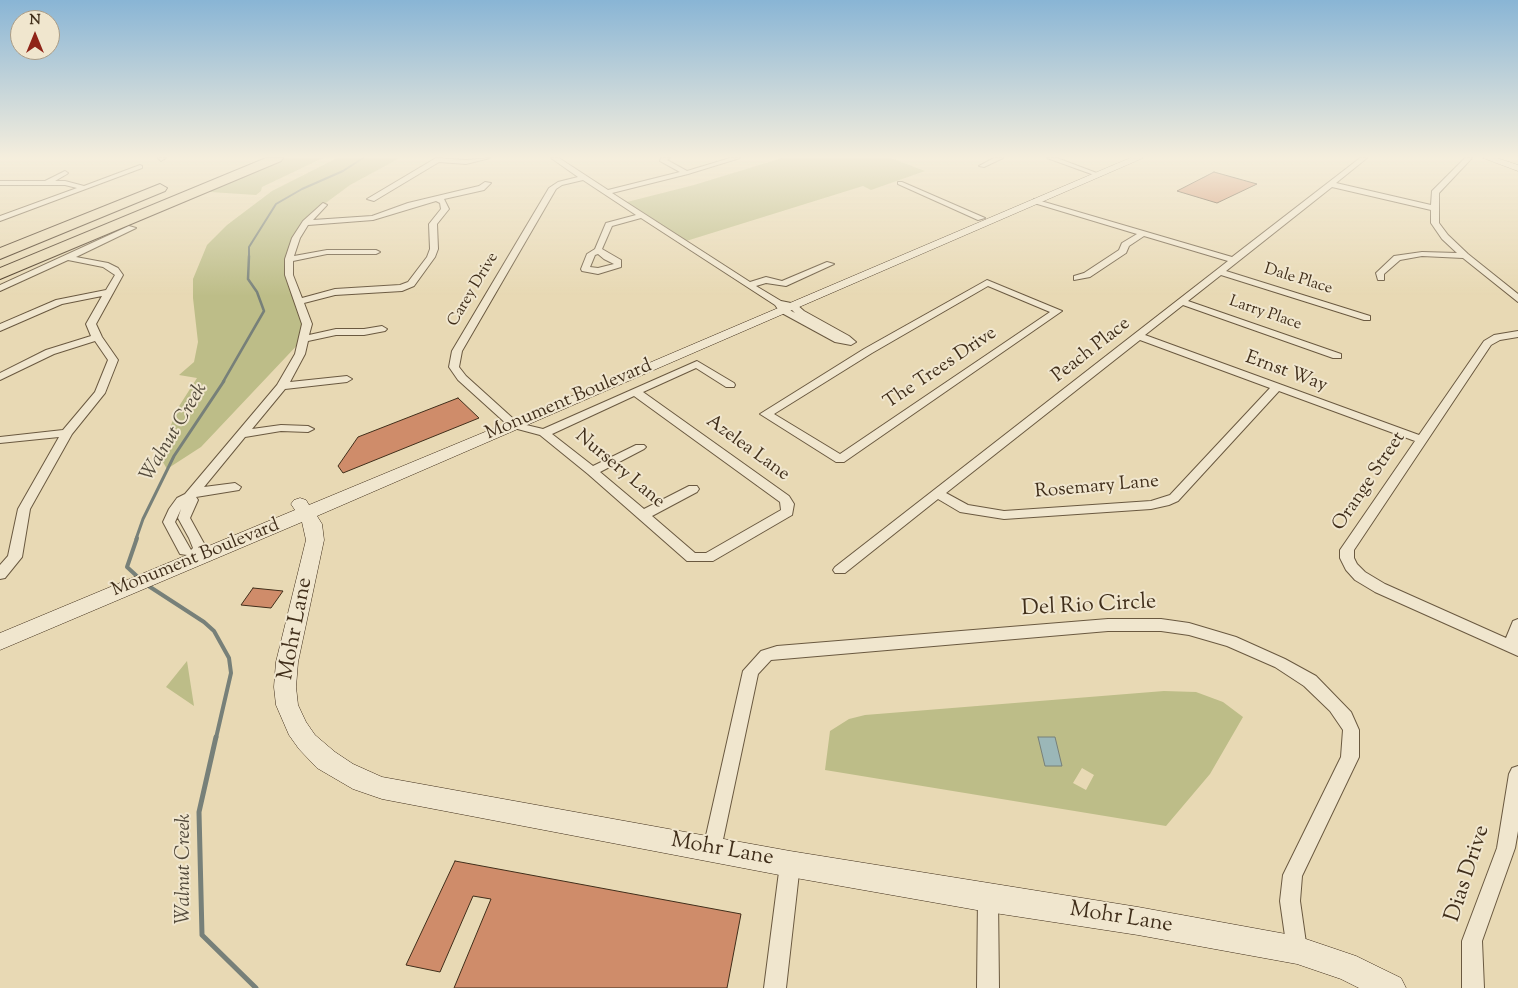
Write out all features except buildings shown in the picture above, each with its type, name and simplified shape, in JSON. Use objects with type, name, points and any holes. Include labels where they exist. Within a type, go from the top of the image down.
[{"type":"highway","points":[[0,254],[122,204]]},
{"type":"highway","points":[[0,262],[141,204]]},
{"type":"highway","points":[[0,267],[151,204]]},
{"type":"highway","points":[[0,274],[167,204]]},
{"type":"main road","name":"Monument Boulevard","points":[[785,306],[1016,204]]},
{"type":"main road","name":"Monument Boulevard","points":[[0,629],[102,591],[191,552],[304,509],[1030,204]]},
{"type":"main road","name":"Mohr Lane","points":[[304,509],[312,524],[315,540],[287,662],[285,687],[287,705],[297,728],[326,760],[344,772],[382,788],[790,864],[988,898],[1138,920],[1297,950],[1346,966],[1391,988]]},
{"type":"main road","name":"Monument Boulevard","points":[[0,642],[102,591]]},
{"type":"street","points":[[0,219],[40,204]]},
{"type":"street","points":[[306,223],[373,218],[415,204]]},
{"type":"street","points":[[299,302],[334,292],[402,288],[411,284],[432,257],[434,249],[433,224],[445,208],[444,204]]},
{"type":"street","name":"Carey Drive","points":[[510,421],[462,378],[454,367],[457,351],[544,204]]},
{"type":"street","points":[[625,204],[838,340],[851,342],[868,351]]},
{"type":"street","points":[[949,204],[981,218]]},
{"type":"street","points":[[1047,204],[1234,260]]},
{"type":"street","name":"Peach Place","points":[[840,570],[1305,204]]},
{"type":"street","points":[[1417,204],[1434,208]]},
{"type":"street","points":[[1434,204],[1436,222],[1445,237],[1518,299]]},
{"type":"street","points":[[191,552],[169,522],[181,501],[191,495],[282,386],[300,354],[307,324],[289,275],[289,259],[296,238],[306,223],[323,205]]},
{"type":"street","points":[[0,209],[24,210]]},
{"type":"street","points":[[598,250],[609,225],[642,215]]},
{"type":"street","points":[[0,288],[132,228]]},
{"type":"street","points":[[1077,278],[1087,275],[1123,251],[1125,245],[1143,234]]},
{"type":"street","points":[[289,259],[327,252],[376,252]]},
{"type":"street","points":[[1381,278],[1380,273],[1397,258],[1422,254],[1466,256]]},
{"type":"street","points":[[0,574],[16,557],[24,509],[67,433],[100,393],[113,360],[97,337],[92,324],[119,275],[115,270],[105,265],[69,258]]},
{"type":"street","points":[[749,285],[766,280],[783,284],[830,264]]},
{"type":"street","name":"Dale Place","points":[[1220,272],[1367,318]]},
{"type":"street","name":"The Trees Drive","points":[[986,283],[1057,311],[840,459],[766,414],[868,351],[986,283]]},
{"type":"street","points":[[0,328],[60,302],[110,292]]},
{"type":"street","name":"Larry Place","points":[[1182,302],[1337,356]]},
{"type":"street","points":[[303,339],[336,332],[382,329]]},
{"type":"street","name":"Orange Street","points":[[1514,648],[1380,588],[1360,576],[1351,567],[1347,558],[1347,550],[1487,343],[1497,338],[1518,334]]},
{"type":"street","name":"Ernst Way","points":[[1139,336],[1276,388],[1422,440]]},
{"type":"street","points":[[0,377],[50,352],[97,337]]},
{"type":"street","points":[[544,433],[637,393],[697,364],[730,385]]},
{"type":"street","points":[[282,386],[346,379]]},
{"type":"street","name":"Rosemary Lane","points":[[938,494],[965,509],[1004,515],[1151,505],[1166,502],[1174,498],[1276,388]]},
{"type":"street","name":"Azelea Lane","points":[[637,393],[785,499],[788,504],[787,512],[708,558],[692,558]]},
{"type":"street","name":"Nursery Lane","points":[[510,421],[544,433],[592,471],[692,558]]},
{"type":"street","points":[[243,434],[281,428],[308,428]]},
{"type":"street","points":[[0,440],[67,433]]},
{"type":"street","points":[[592,471],[640,448]]},
{"type":"street","points":[[191,495],[235,488]]},
{"type":"street","points":[[643,515],[693,489]]},
{"type":"street","name":"Del Rio Circle","points":[[712,849],[751,671],[766,656],[776,652],[1108,625],[1160,625],[1189,629],[1231,641],[1280,663],[1303,677],[1336,706],[1351,730],[1350,757],[1293,875],[1290,902],[1297,950]]},
{"type":"street","points":[[1514,648],[1518,625]]},
{"type":"street","name":"Dias Drive","points":[[1472,988],[1472,940],[1506,848],[1518,774]]},
{"type":"street","points":[[775,988],[790,864]]},
{"type":"street","points":[[988,898],[988,988]]},
{"type":"green space","points":[[255,204],[324,204],[296,238],[289,275],[307,324],[303,339],[201,447],[167,469],[160,457],[176,411],[197,378],[179,375],[194,362],[198,342],[193,298],[193,279],[207,245],[227,225]]},
{"type":"green space","points":[[625,204],[805,204],[683,242]]},
{"type":"green space","points":[[187,661],[194,706],[166,687]]},
{"type":"green space","points":[[1164,691],[1196,692],[1223,702],[1243,717],[1210,774],[1166,826],[825,770],[830,731],[849,719],[865,715]],"holes":[[[1082,768],[1094,775],[1086,790],[1073,783]]]},
{"type":"water","points":[[1038,737],[1055,737],[1062,766],[1045,766]]},
{"type":"waterway","name":"Walnut Creek","points":[[249,256],[249,247],[276,204]]},
{"type":"waterway","name":"Walnut Creek","points":[[223,382],[264,311],[257,292],[248,279],[249,256]]},
{"type":"waterway","name":"Walnut Creek","points":[[136,539],[143,519],[174,456],[224,381]]},
{"type":"waterway","name":"Walnut Creek","points":[[137,538],[127,567],[139,578]]},
{"type":"waterway","name":"Walnut Creek","points":[[147,585],[204,622],[214,631],[229,658],[231,673],[216,738]]},
{"type":"waterway","name":"Walnut Creek","points":[[216,737],[199,812],[202,935],[256,988]]}]
